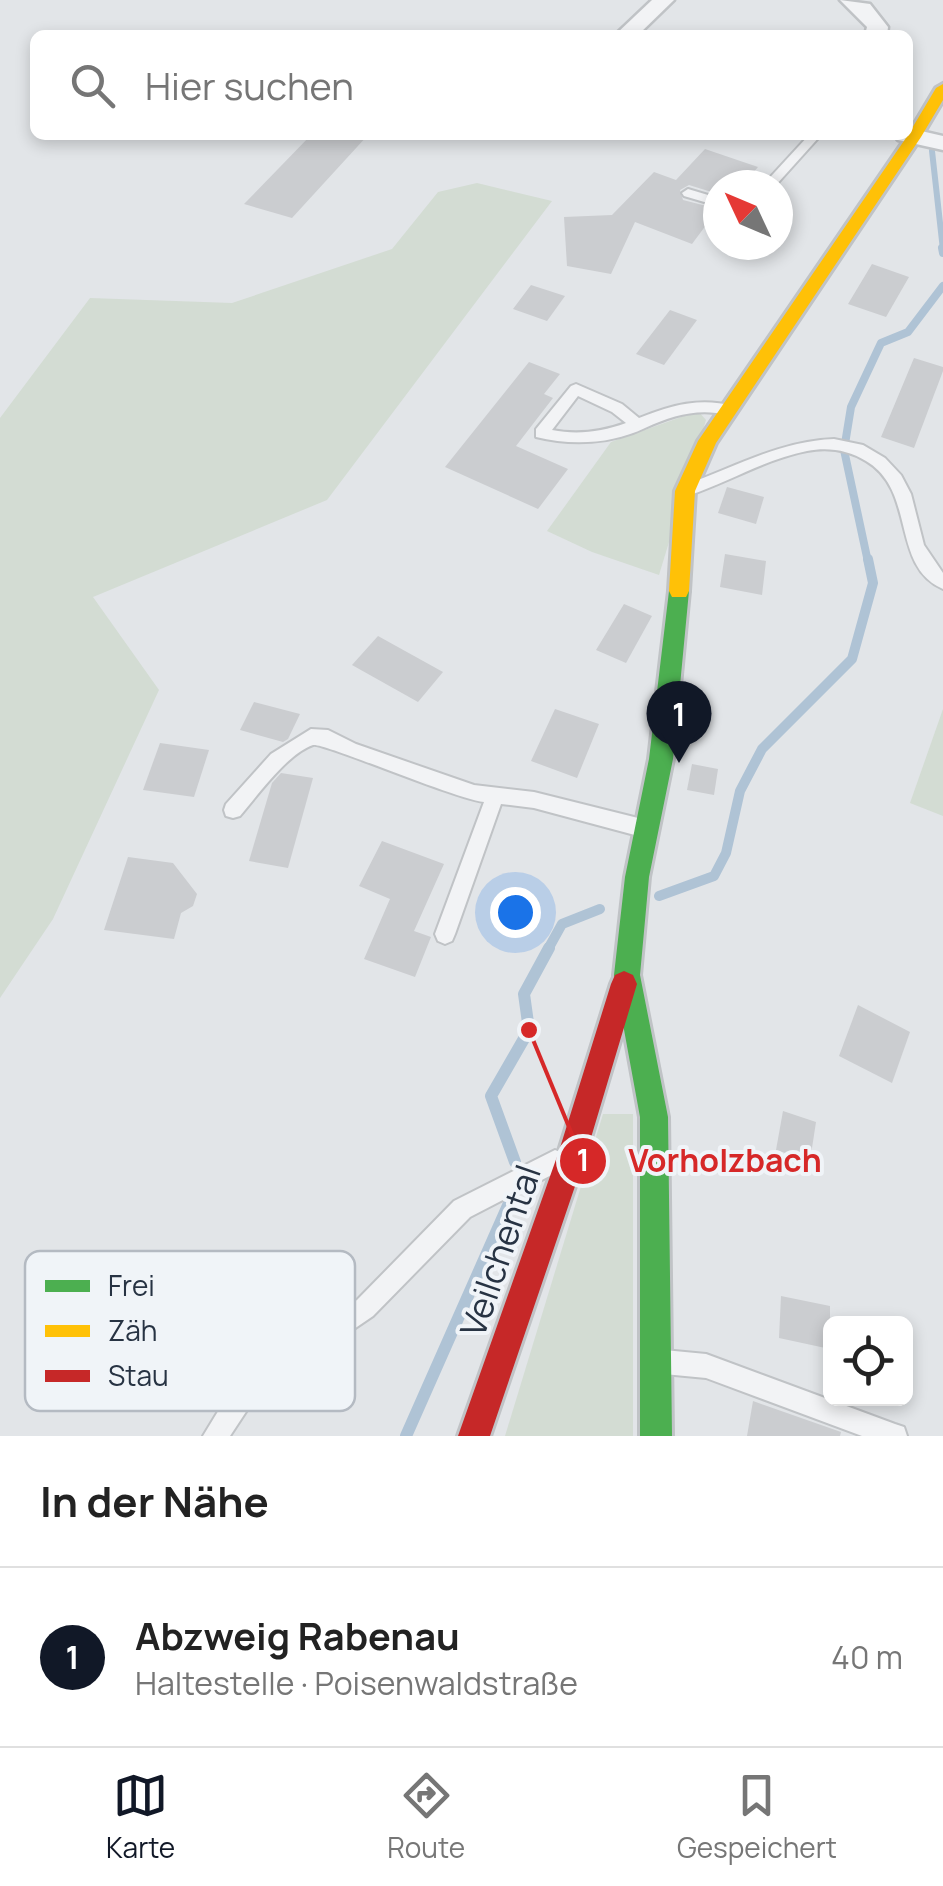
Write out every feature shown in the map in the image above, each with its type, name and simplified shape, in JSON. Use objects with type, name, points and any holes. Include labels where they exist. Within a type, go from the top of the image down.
[{"type":"street","points":[[631,30],[664,0]]},
{"type":"street","points":[[850,0],[864,8],[877,30]]},
{"type":"street","points":[[656,1436],[654,1116],[628,974],[637,877],[661,759],[678,612],[685,491],[707,441],[728,410],[927,140],[943,88]]},
{"type":"street","name":"Veilchental","points":[[474,1436],[573,1151],[628,974]]},
{"type":"lane","points":[[783,170],[810,140]]},
{"type":"lane","points":[[688,192],[703,197]]},
{"type":"lane","points":[[639,426],[617,408],[576,389],[540,433],[577,442],[639,426],[701,403],[728,410]]},
{"type":"lane","points":[[685,491],[808,444],[839,442],[863,450],[893,473],[904,495],[912,541],[943,583]]},
{"type":"lane","points":[[233,810],[277,760],[312,737],[328,738],[350,750],[474,794],[534,800],[646,829]]},
{"type":"lane","points":[[446,934],[495,797]]},
{"type":"lane","points":[[355,1315],[462,1210],[573,1151]]},
{"type":"lane","points":[[654,1361],[706,1366],[894,1436]]},
{"type":"lane","points":[[216,1436],[232,1411]]},
{"type":"shaded area","points":[[477,183],[552,201],[327,500],[93,597],[159,690],[53,919],[0,998],[0,418],[90,298],[232,303],[392,249],[438,192]]},
{"type":"shaded area","points":[[698,411],[706,420],[659,575],[592,552],[547,531],[611,442]]},
{"type":"shaded area","points":[[943,709],[943,816],[910,803]]},
{"type":"shaded area","points":[[603,1114],[633,1114],[633,1436],[505,1436]]},
{"type":"building","points":[[306,140],[363,140],[292,218],[244,204]]},
{"type":"building","points":[[705,149],[758,167],[703,170],[703,189],[689,185],[680,190],[683,200],[703,205],[703,229],[692,244],[635,222],[611,274],[567,266],[564,217],[612,215],[654,172],[676,180]]},
{"type":"building","points":[[872,264],[909,277],[886,317],[848,304]]},
{"type":"building","points":[[531,285],[565,296],[547,321],[513,309]]},
{"type":"building","points":[[670,310],[697,320],[664,365],[636,354]]},
{"type":"building","points":[[914,358],[943,367],[943,371],[914,448],[881,437]]},
{"type":"building","points":[[529,362],[560,374],[544,394],[553,398],[516,446],[568,469],[538,509],[445,467]]},
{"type":"building","points":[[727,487],[764,497],[756,524],[718,513]]},
{"type":"building","points":[[725,554],[766,561],[762,595],[720,587]]},
{"type":"building","points":[[624,604],[652,616],[626,663],[596,650]]},
{"type":"building","points":[[378,636],[443,672],[418,702],[352,665]]},
{"type":"building","points":[[254,702],[300,714],[288,739],[283,742],[240,730]]},
{"type":"building","points":[[555,709],[599,724],[577,778],[531,761]]},
{"type":"building","points":[[160,743],[209,750],[194,797],[143,790]]},
{"type":"building","points":[[692,764],[718,769],[714,795],[687,790]]},
{"type":"building","points":[[281,773],[313,778],[288,868],[249,861],[272,783]]},
{"type":"building","points":[[382,841],[444,864],[414,931],[431,937],[415,977],[364,959],[390,899],[359,886]]},
{"type":"building","points":[[128,857],[173,863],[197,894],[193,906],[181,913],[174,939],[104,930]]},
{"type":"building","points":[[858,1005],[910,1032],[892,1083],[839,1056]]},
{"type":"building","points":[[783,1111],[816,1122],[810,1161],[776,1150]]},
{"type":"building","points":[[781,1296],[830,1306],[830,1316],[823,1316],[823,1347],[779,1338]]},
{"type":"building","points":[[753,1401],[841,1432],[840,1436],[747,1436]]},
{"type":"waterway","points":[[932,151],[943,250]]},
{"type":"waterway","points":[[942,248],[943,253]]},
{"type":"waterway","points":[[868,562],[844,450],[851,407],[881,343],[908,332],[943,286]]},
{"type":"waterway","points":[[659,896],[714,876],[726,853],[740,791],[762,749],[852,659],[873,583],[868,559]]},
{"type":"waterway","points":[[547,951],[562,924],[600,909]]},
{"type":"waterway","points":[[515,1162],[491,1096],[529,1030],[524,994],[549,948]]},
{"type":"waterway","points":[[406,1436],[510,1201]]},
{"type":"traffic: fast","points":[[656,1436],[654,1117],[627,975],[637,877],[661,759],[679,591]]},
{"type":"traffic: slow","points":[[913,138],[943,88]]},
{"type":"traffic: slow","points":[[679,591],[685,491],[707,441],[912,140]]},
{"type":"traffic: jam","points":[[474,1436],[573,1151],[624,984]]},
{"type":"place","name":"Abzweig Rabenau","points":[[679,763]]},
{"type":"place","name":"Vorholzbach","points":[[529,1030]]}]
